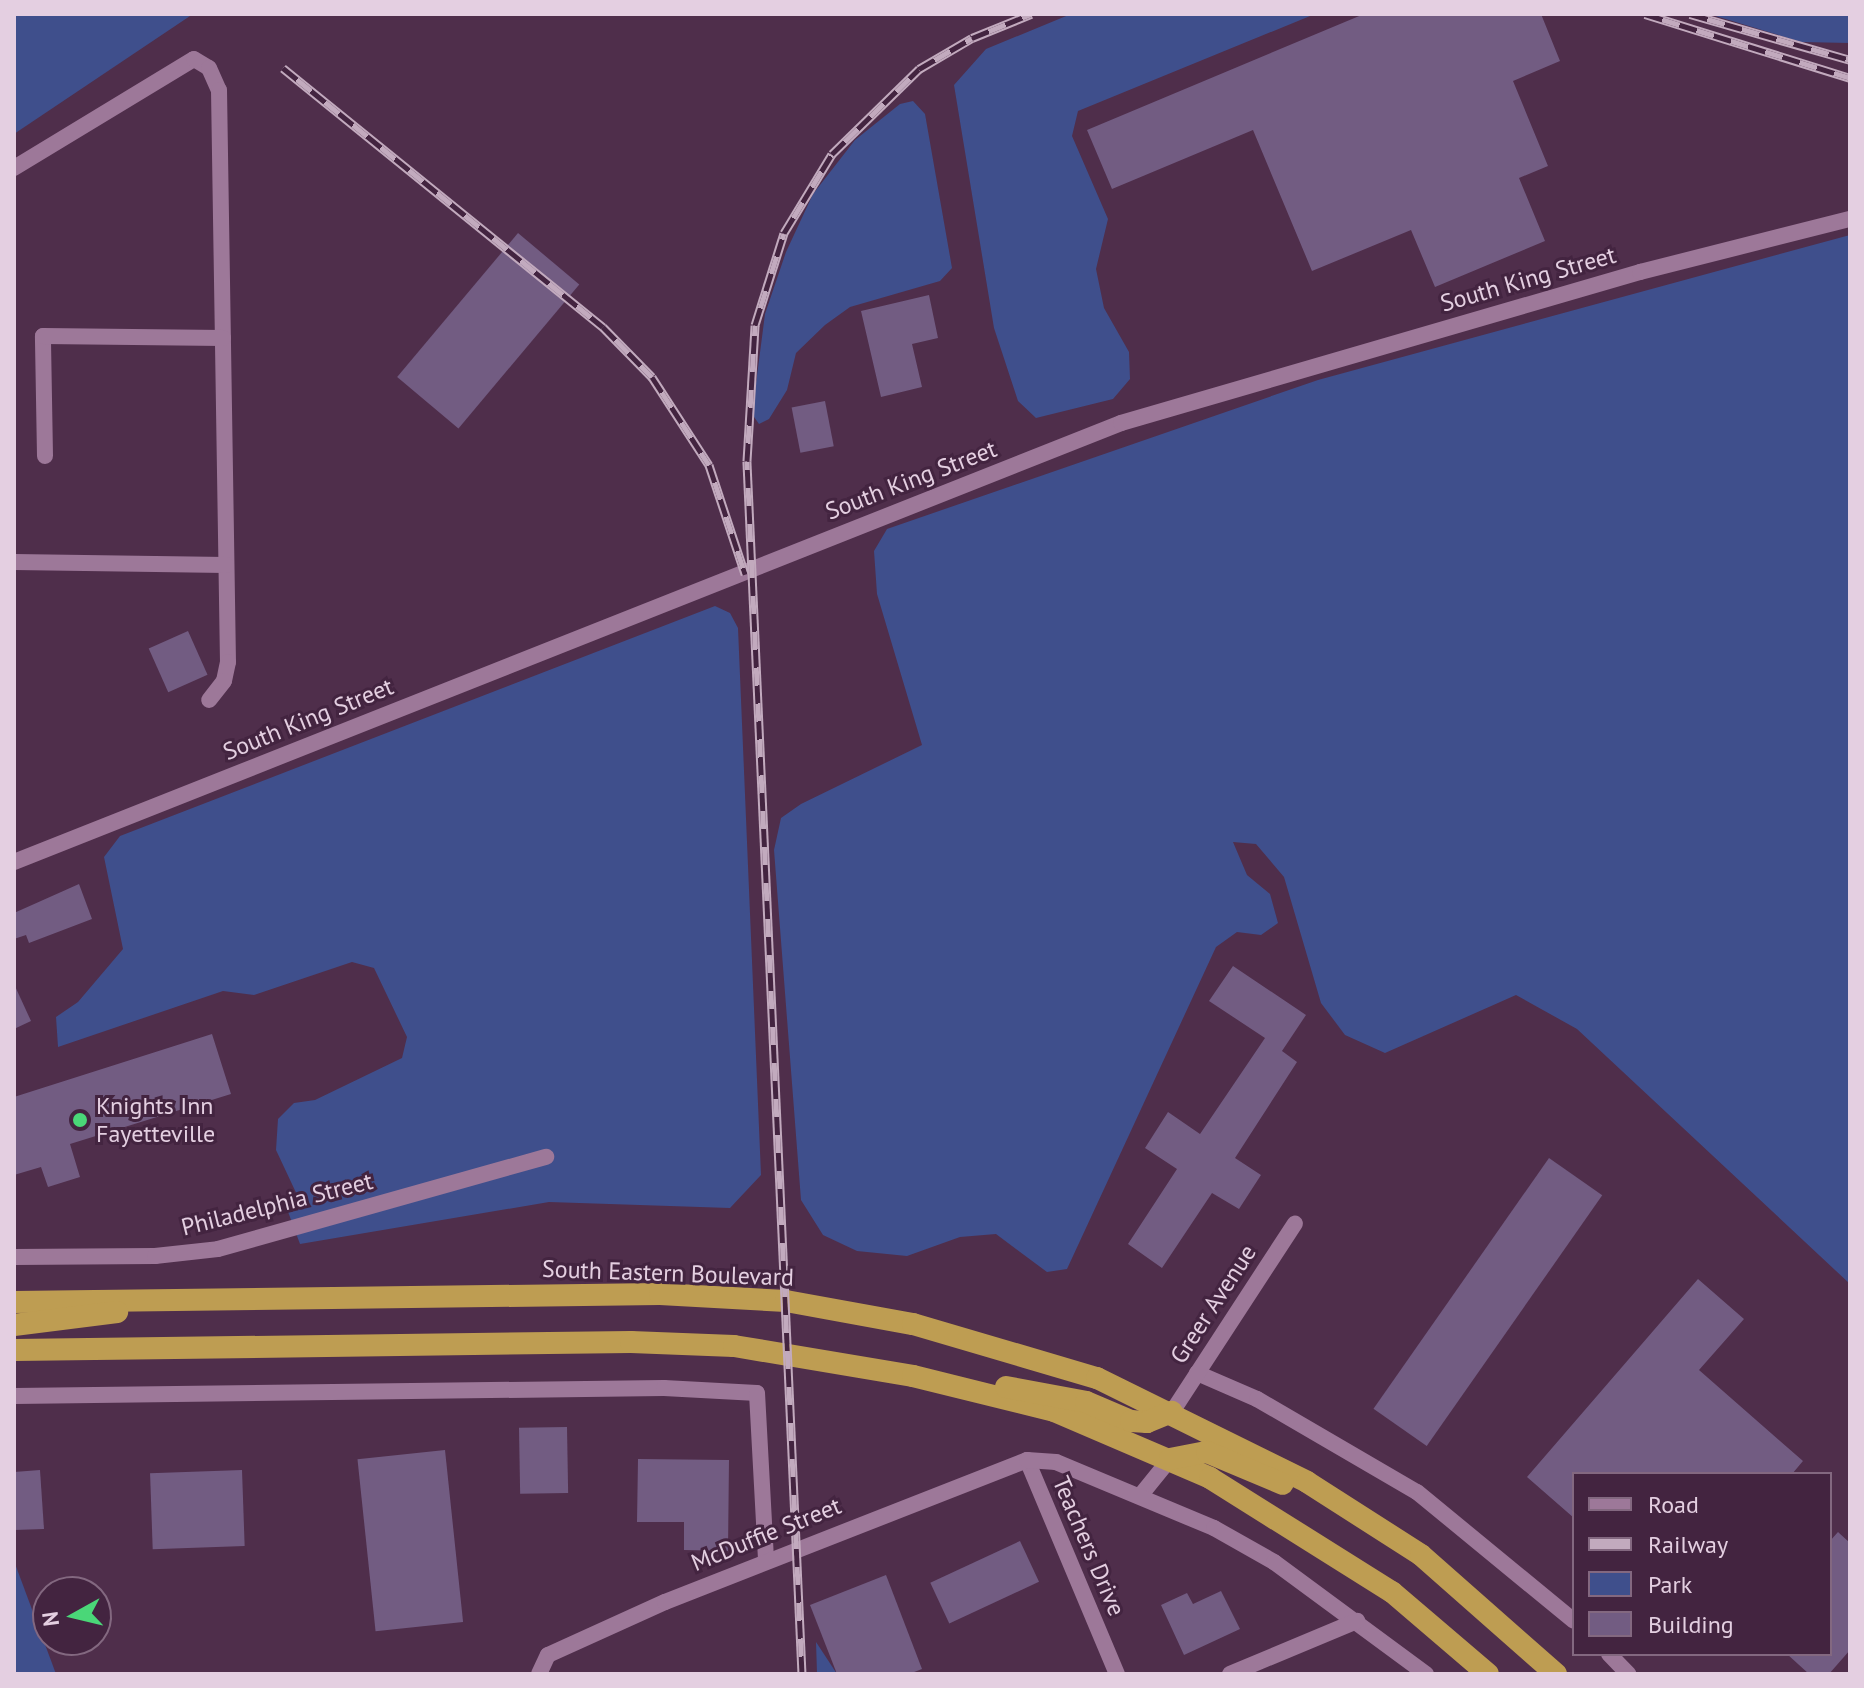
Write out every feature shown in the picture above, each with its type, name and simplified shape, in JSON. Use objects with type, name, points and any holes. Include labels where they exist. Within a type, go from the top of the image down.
[{"type":"highway","name":"South Eastern Boulevard","points":[[14,1302],[614,1293],[786,1301],[859,1312],[1003,1348],[1097,1378],[1172,1412],[1373,1521],[1472,1596],[1556,1674]]},
{"type":"highway","points":[[14,1325],[213,1298]]},
{"type":"highway","points":[[14,1350],[646,1343],[789,1352],[913,1376],[1054,1411],[1170,1459],[1273,1513],[1392,1592],[1488,1674]]},
{"type":"highway","points":[[913,1376],[1052,1393],[1131,1421],[1147,1422],[1172,1412]]},
{"type":"highway","points":[[1170,1459],[1207,1452],[1373,1521]]},
{"type":"street","points":[[14,168],[172,67],[194,59],[209,68],[219,90],[228,662],[224,681],[209,700]]},
{"type":"street","name":"South King Street","points":[[14,862],[1121,423],[1640,272],[1850,219]]},
{"type":"street","points":[[45,456],[43,336],[223,338]]},
{"type":"street","points":[[14,562],[226,565]]},
{"type":"street","name":"Philadelphia Street","points":[[14,1257],[155,1256],[218,1249],[546,1157]]},
{"type":"street","name":"Greer Avenue","points":[[1172,1412],[1295,1223]]},
{"type":"street","points":[[1197,1373],[1257,1399],[1417,1492],[1572,1619]]},
{"type":"street","points":[[14,1396],[664,1388],[757,1393],[766,1561]]},
{"type":"street","points":[[1170,1459],[1140,1496],[1274,1562],[1426,1674]]},
{"type":"street","name":"McDuffie Street","points":[[539,1674],[548,1655],[766,1561],[1027,1460]]},
{"type":"street","name":"Teachers Drive","points":[[1117,1674],[1027,1460],[1056,1462],[1140,1496]]},
{"type":"street","points":[[1230,1674],[1357,1621]]},
{"type":"street","points":[[1611,1656],[1628,1674]]},
{"type":"green space","points":[[14,14],[193,14],[14,134]]},
{"type":"green space","points":[[1071,14],[1315,14],[1078,111],[1072,136],[1108,219],[1096,269],[1104,308],[1129,352],[1130,379],[1113,399],[1036,418],[1018,401],[994,328],[954,85],[986,49]]},
{"type":"green space","points":[[1709,14],[1850,14],[1850,43],[1801,42]]},
{"type":"green space","points":[[913,101],[925,114],[952,268],[940,281],[850,307],[825,325],[796,353],[787,390],[769,419],[759,424],[752,414],[765,314],[786,252],[813,194],[855,140],[900,104]]},
{"type":"green space","points":[[1850,235],[1850,1284],[1577,1029],[1516,995],[1385,1053],[1345,1035],[1321,1003],[1284,877],[1256,844],[1233,842],[1247,875],[1270,894],[1278,923],[1261,935],[1237,932],[1216,947],[1067,1269],[1047,1272],[996,1234],[960,1237],[907,1256],[857,1251],[823,1235],[801,1200],[774,850],[781,818],[801,804],[922,745],[877,594],[874,551],[887,529],[1318,380]]},
{"type":"green space","points":[[715,606],[730,613],[738,628],[761,1175],[730,1208],[549,1202],[300,1244],[287,1209],[299,1199],[276,1150],[278,1119],[294,1103],[315,1100],[402,1058],[407,1037],[374,968],[352,962],[254,995],[223,991],[58,1047],[56,1017],[78,1002],[123,949],[104,857],[120,836]]},
{"type":"green space","points":[[14,1561],[32,1609],[32,1656],[49,1656],[56,1674],[14,1674]]},
{"type":"green space","points":[[816,1642],[837,1674],[817,1674]]},
{"type":"building","points":[[1364,14],[1541,14],[1560,61],[1513,81],[1548,166],[1519,178],[1545,241],[1435,287],[1411,230],[1312,271],[1253,130],[1112,189],[1087,130]]},
{"type":"building","points":[[518,233],[579,284],[458,428],[397,377]]},
{"type":"building","points":[[929,295],[938,338],[912,344],[922,387],[881,397],[861,311]]},
{"type":"building","points":[[825,401],[834,446],[800,453],[792,407]]},
{"type":"building","points":[[188,631],[208,675],[168,692],[149,648]]},
{"type":"building","points":[[79,884],[92,919],[29,943],[26,935],[14,939],[14,913]]},
{"type":"building","points":[[1233,966],[1306,1015],[1282,1051],[1297,1062],[1235,1158],[1261,1175],[1239,1209],[1212,1193],[1162,1268],[1128,1244],[1177,1169],[1145,1148],[1168,1112],[1200,1134],[1265,1038],[1209,1001]]},
{"type":"building","points":[[14,984],[31,1021],[14,1029]]},
{"type":"building","name":"Knights Inn Fayetteville","points":[[212,1034],[231,1094],[70,1144],[80,1177],[48,1187],[41,1167],[14,1175],[14,1097]]},
{"type":"building","points":[[1549,1158],[1602,1195],[1427,1446],[1373,1409]]},
{"type":"building","points":[[1698,1279],[1744,1319],[1699,1370],[1803,1461],[1794,1472],[1572,1472],[1572,1516],[1527,1477]]},
{"type":"building","points":[[567,1427],[568,1493],[520,1494],[519,1428]]},
{"type":"building","points":[[445,1450],[463,1622],[376,1631],[357,1459]]},
{"type":"building","points":[[638,1459],[729,1460],[728,1551],[684,1550],[684,1522],[637,1522]]},
{"type":"building","points":[[40,1470],[44,1529],[14,1530],[14,1472]]},
{"type":"building","points":[[242,1470],[245,1546],[153,1549],[150,1473]]},
{"type":"building","points":[[1838,1532],[1850,1543],[1850,1650],[1829,1674],[1809,1674],[1789,1656],[1832,1656],[1832,1539]]},
{"type":"building","points":[[1020,1541],[1039,1582],[949,1624],[930,1583]]},
{"type":"building","points":[[886,1575],[922,1669],[909,1674],[837,1674],[810,1605]]},
{"type":"building","points":[[1221,1591],[1240,1629],[1184,1655],[1161,1605],[1187,1593],[1193,1604]]},
{"type":"railway","points":[[802,1674],[747,461],[755,325],[784,233],[832,154],[919,69],[972,38],[1031,14]]},
{"type":"railway","points":[[1645,14],[1850,78]]},
{"type":"railway","points":[[1690,14],[1850,60]]},
{"type":"railway","points":[[283,68],[603,327],[652,377],[709,465],[745,574]]},
{"type":"place","name":"Knights Inn Fayetteville","points":[[80,1120]]}]
